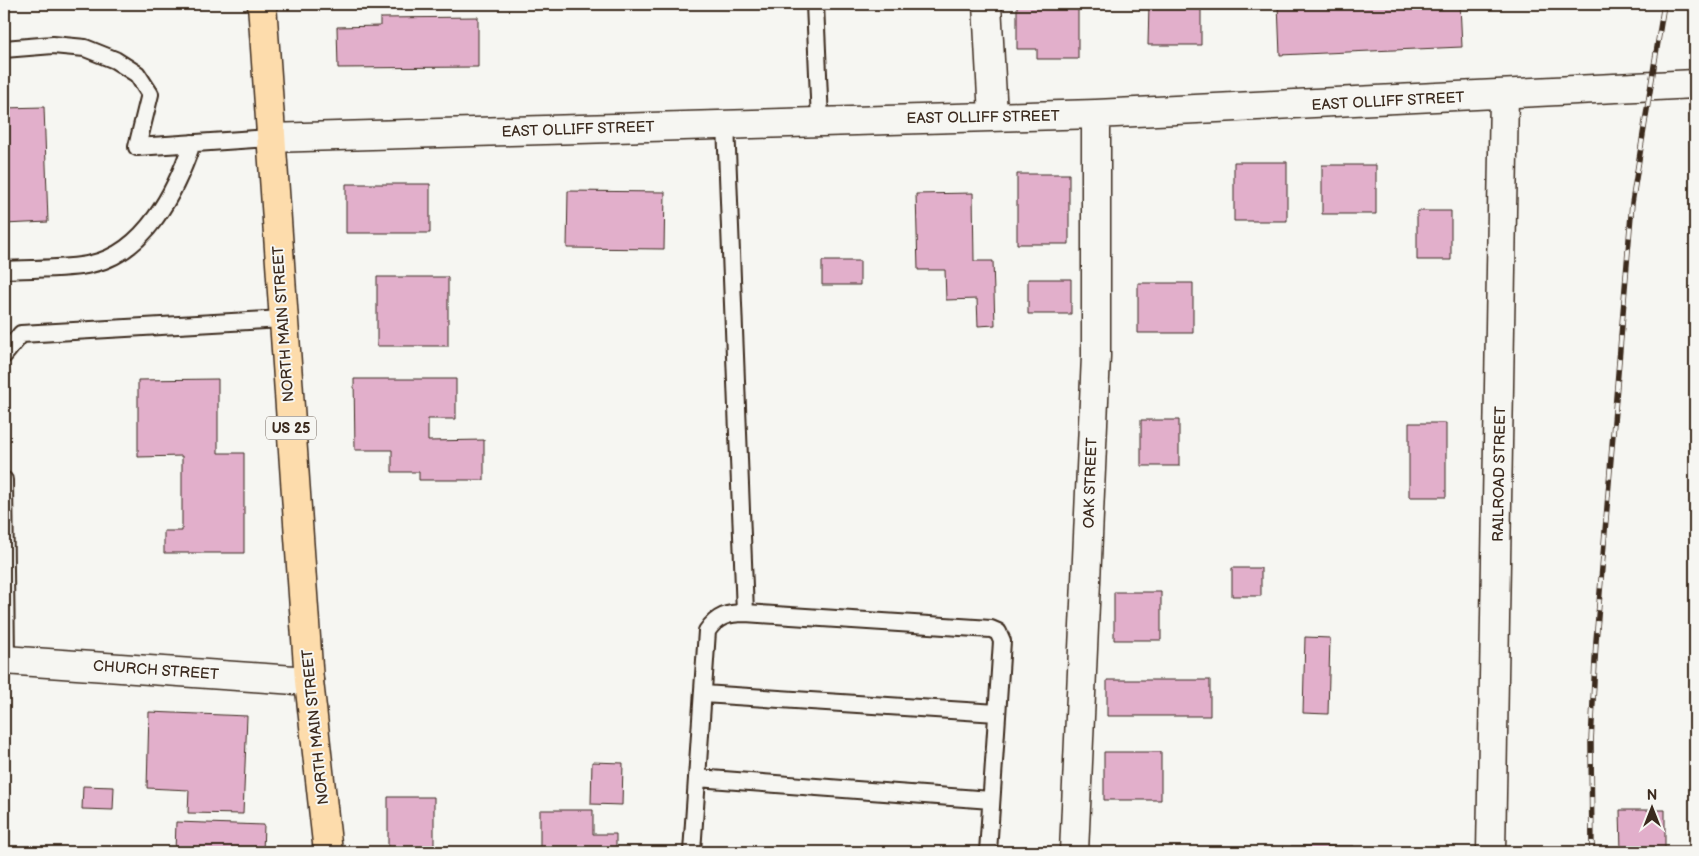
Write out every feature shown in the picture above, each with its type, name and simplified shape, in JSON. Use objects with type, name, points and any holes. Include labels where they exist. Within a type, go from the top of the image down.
[{"type":"main road","name":"NORTH MAIN STREET","points":[[262,4],[309,681],[328,852]]},
{"type":"street","points":[[986,4],[993,116]]},
{"type":"street","name":"EAST OLLIFF STREET","points":[[270,138],[1096,114],[1504,96],[1695,84]]},
{"type":"street","name":"RAILROAD STREET","points":[[1491,852],[1504,96]]},
{"type":"street","name":"OAK STREET","points":[[1074,852],[1096,356],[1096,114]]},
{"type":"street","name":"CHURCH STREET","points":[[5,660],[309,681]]},
{"type":"lane","points":[[815,4],[820,121]]},
{"type":"lane","points":[[4,49],[53,45],[86,48],[114,60],[137,74],[150,94],[137,147],[270,138]]},
{"type":"lane","points":[[726,124],[745,613]]},
{"type":"lane","points":[[4,270],[92,264],[121,252],[160,215],[184,167],[192,144]]},
{"type":"lane","points":[[4,355],[21,334],[283,319]]},
{"type":"lane","points":[[4,480],[5,660]]},
{"type":"lane","points":[[692,852],[707,631],[713,622],[728,613],[991,629],[998,632],[1002,641],[988,852]]},
{"type":"lane","points":[[703,694],[997,713]]},
{"type":"lane","points":[[697,778],[991,800]]},
{"type":"building","points":[[1017,4],[1078,4],[1078,59],[1037,59],[1037,49],[1017,49]]},
{"type":"building","points":[[1149,4],[1201,4],[1201,45],[1148,45]]},
{"type":"building","points":[[1278,4],[1460,4],[1462,47],[1280,55]]},
{"type":"building","points":[[478,17],[478,67],[338,68],[337,27],[380,26],[380,18]]},
{"type":"building","points":[[44,107],[48,222],[4,224],[4,108]]},
{"type":"building","points":[[1234,162],[1287,162],[1287,221],[1234,221]]},
{"type":"building","points":[[1322,165],[1376,165],[1376,214],[1322,214]]},
{"type":"building","points":[[1017,174],[1069,174],[1069,244],[1017,244]]},
{"type":"building","points":[[346,184],[430,184],[430,233],[346,233]]},
{"type":"building","points":[[568,191],[665,192],[664,249],[567,248]]},
{"type":"building","points":[[973,193],[974,261],[993,261],[995,325],[978,326],[977,299],[946,300],[945,270],[918,270],[916,194]]},
{"type":"building","points":[[1417,211],[1451,211],[1451,260],[1417,260]]},
{"type":"building","points":[[822,261],[860,261],[860,285],[822,285]]},
{"type":"building","points":[[377,277],[448,277],[448,346],[377,346]]},
{"type":"building","points":[[1028,279],[1071,279],[1071,314],[1028,314]]},
{"type":"building","points":[[1138,283],[1193,283],[1193,333],[1138,333]]},
{"type":"building","points":[[218,379],[218,453],[244,453],[244,553],[164,553],[164,531],[182,531],[182,456],[138,457],[138,380]]},
{"type":"building","points":[[354,379],[456,379],[456,419],[428,419],[428,441],[484,440],[484,480],[419,480],[419,472],[392,472],[392,450],[355,450]]},
{"type":"building","points":[[1141,420],[1179,420],[1179,466],[1141,466]]},
{"type":"building","points":[[1409,423],[1446,423],[1446,497],[1409,497]]},
{"type":"building","points":[[1232,568],[1261,568],[1261,596],[1232,596]]},
{"type":"building","points":[[1114,592],[1161,592],[1161,640],[1114,640]]},
{"type":"building","points":[[1305,637],[1330,638],[1328,714],[1303,713]]},
{"type":"building","points":[[1107,680],[1210,680],[1210,716],[1107,716]]},
{"type":"building","points":[[149,712],[247,716],[243,814],[188,813],[189,790],[147,788]]},
{"type":"building","points":[[1104,752],[1161,752],[1161,800],[1104,800]]},
{"type":"building","points":[[592,762],[623,763],[622,805],[591,804]]},
{"type":"building","points":[[83,786],[114,787],[113,810],[82,809]]},
{"type":"building","points":[[388,797],[434,797],[434,852],[388,852]]},
{"type":"building","points":[[540,810],[593,810],[593,834],[616,834],[616,852],[540,852]]},
{"type":"building","points":[[1620,810],[1665,810],[1665,852],[1621,852]]},
{"type":"building","points":[[176,822],[264,825],[263,852],[175,852]]},
{"type":"building","points":[[1291,846],[1354,846],[1354,852],[1291,852]]},
{"type":"railway","points":[[1592,852],[1591,742],[1596,641],[1632,203],[1664,4]]}]
